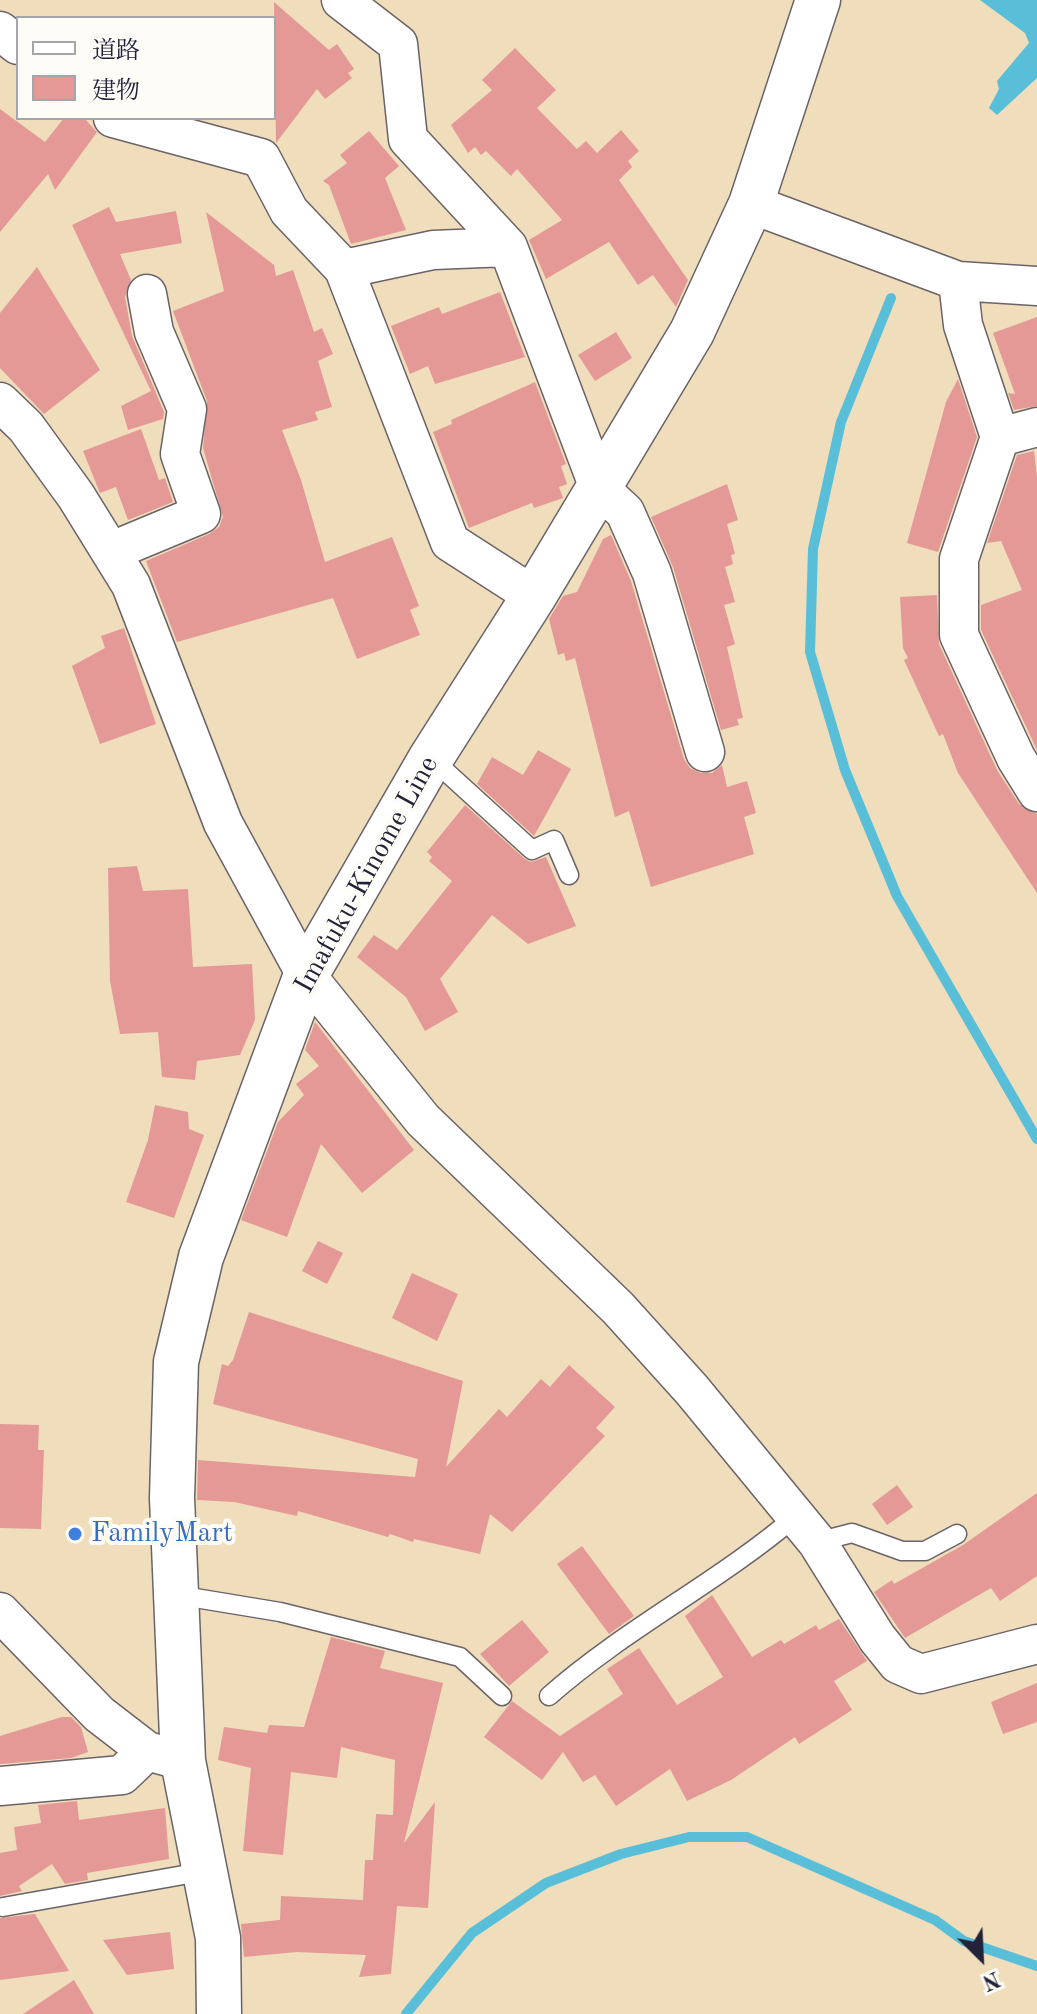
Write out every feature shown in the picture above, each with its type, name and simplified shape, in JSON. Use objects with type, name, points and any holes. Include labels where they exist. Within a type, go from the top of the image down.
[{"type":"main road","name":"Imafuku-Kinome Line","points":[[219,2014],[218,1938],[206,1871],[165,1756],[177,1595],[172,1498],[176,1362],[201,1257],[306,975],[431,758],[534,596],[692,332],[751,204],[814,11]]},
{"type":"street","points":[[341,0],[398,44],[408,139],[508,247],[599,488],[625,512],[652,573],[705,752]]},
{"type":"street","points":[[0,31],[16,43]]},
{"type":"street","points":[[120,120],[261,158],[289,211],[344,269],[450,542],[534,596]]},
{"type":"street","points":[[751,204],[958,281],[1037,286]]},
{"type":"street","points":[[344,269],[433,250],[508,247]]},
{"type":"street","points":[[958,281],[963,325],[1000,437],[959,559],[959,635],[1016,758],[1037,792]]},
{"type":"street","points":[[112,551],[201,514],[180,454],[187,409],[154,332],[147,294]]},
{"type":"street","points":[[0,402],[26,427],[112,551],[131,585],[223,823],[306,975],[423,1120],[618,1308],[807,1529],[877,1638],[907,1670],[921,1674],[947,1669],[1037,1644]]},
{"type":"street","points":[[1000,437],[1037,427]]},
{"type":"street","points":[[0,1612],[99,1714],[165,1756]]},
{"type":"street","points":[[0,1786],[122,1775],[165,1756]]},
{"type":"lane","points":[[431,758],[532,850],[554,840],[569,875]]},
{"type":"lane","points":[[549,1696],[626,1636],[765,1542],[807,1529],[852,1533],[902,1551],[925,1551],[957,1534]]},
{"type":"lane","points":[[177,1595],[280,1612],[436,1649],[460,1657],[502,1696]]},
{"type":"lane","points":[[3,1907],[206,1871]]},
{"type":"water","points":[[980,0],[1037,0],[1037,78],[997,115],[989,108],[999,89],[997,81],[1029,43],[1025,33]]},
{"type":"building","points":[[274,2],[329,50],[337,44],[354,69],[348,73],[352,78],[325,99],[317,89],[276,143],[276,16]]},
{"type":"building","points":[[515,48],[556,90],[537,108],[577,149],[586,141],[597,153],[621,130],[639,151],[628,161],[632,167],[619,180],[688,280],[676,307],[653,275],[638,285],[609,242],[546,279],[529,240],[562,220],[517,169],[511,176],[486,151],[481,155],[475,147],[468,153],[451,125],[492,90],[482,80]]},
{"type":"building","points":[[0,109],[45,142],[62,120],[86,120],[97,132],[55,190],[48,174],[0,232]]},
{"type":"building","points":[[369,131],[399,166],[385,178],[406,230],[351,244],[329,185],[323,181],[347,163],[340,155]]},
{"type":"building","points":[[109,207],[116,222],[176,211],[182,243],[120,254],[131,280],[125,297],[132,336],[164,412],[163,419],[128,430],[121,406],[151,391],[72,225]]},
{"type":"building","points":[[206,212],[274,265],[276,276],[293,270],[314,332],[322,328],[333,354],[318,361],[332,407],[315,412],[318,420],[282,430],[301,480],[325,562],[392,537],[419,606],[410,610],[420,635],[357,659],[333,598],[177,642],[146,561],[209,534],[219,527],[223,517],[203,448],[207,401],[173,311],[224,291]]},
{"type":"building","points":[[37,267],[100,370],[44,414],[0,368],[0,313]]},
{"type":"building","points":[[500,292],[525,357],[435,384],[428,366],[410,374],[391,326],[439,307],[442,314]]},
{"type":"building","points":[[1037,317],[1037,406],[1014,410],[1008,393],[1015,394],[993,333]]},
{"type":"building","points":[[616,332],[632,358],[595,381],[578,355]]},
{"type":"building","points":[[958,379],[977,437],[938,552],[907,543],[946,402]]},
{"type":"building","points":[[535,382],[566,464],[561,466],[567,484],[559,487],[563,498],[534,508],[532,503],[469,528],[433,432],[452,424],[451,420]]},
{"type":"building","points":[[141,429],[159,480],[165,478],[173,502],[128,520],[116,487],[100,493],[83,451]]},
{"type":"building","points":[[1034,451],[1037,477],[1037,750],[981,630],[981,605],[1022,590],[1001,541],[987,543],[1017,455]]},
{"type":"building","points":[[727,484],[738,520],[727,524],[735,554],[731,555],[733,564],[725,567],[735,602],[724,605],[735,644],[727,647],[743,718],[737,719],[739,725],[721,730],[673,567],[651,517]]},
{"type":"building","points":[[611,535],[631,581],[684,759],[690,768],[701,773],[712,773],[722,765],[727,787],[747,781],[756,813],[744,817],[754,854],[651,887],[629,811],[615,817],[575,658],[566,661],[564,653],[558,655],[549,619],[563,596],[577,592],[603,539]]},
{"type":"building","points":[[937,595],[939,644],[997,770],[1019,804],[1037,814],[1037,893],[958,773],[943,734],[939,736],[904,660],[908,658],[903,648],[900,597]]},
{"type":"building","points":[[124,628],[156,724],[100,744],[72,666],[105,648],[101,636]]},
{"type":"building","points":[[538,750],[571,769],[534,836],[477,784],[492,757],[523,775]]},
{"type":"building","points":[[465,805],[525,859],[531,862],[546,857],[576,926],[528,944],[492,915],[440,979],[458,1012],[425,1031],[406,997],[357,957],[374,935],[397,950],[452,881],[429,861],[432,857],[427,852]]},
{"type":"building","points":[[137,866],[143,891],[188,889],[193,967],[252,964],[255,1020],[240,1055],[197,1061],[195,1080],[162,1077],[158,1032],[120,1034],[110,981],[108,868]]},
{"type":"building","points":[[315,1022],[414,1150],[362,1193],[321,1144],[287,1237],[241,1220],[278,1122],[304,1095],[296,1084],[319,1066],[305,1050]]},
{"type":"building","points":[[155,1105],[188,1112],[189,1129],[204,1135],[174,1218],[126,1202],[148,1140]]},
{"type":"building","points":[[318,1241],[343,1253],[327,1284],[302,1271]]},
{"type":"building","points":[[412,1273],[458,1294],[437,1341],[392,1318]]},
{"type":"building","points":[[249,1312],[463,1381],[446,1467],[499,1409],[507,1417],[541,1379],[550,1387],[569,1365],[615,1407],[596,1428],[605,1436],[512,1532],[490,1514],[480,1554],[414,1539],[413,1542],[390,1534],[388,1537],[298,1511],[297,1516],[234,1502],[197,1500],[198,1460],[415,1477],[418,1459],[213,1404],[222,1364],[228,1366],[233,1360]]},
{"type":"building","points":[[0,1424],[39,1425],[38,1450],[44,1450],[41,1529],[0,1528]]},
{"type":"building","points":[[897,1485],[913,1507],[887,1525],[872,1504]]},
{"type":"building","points":[[1037,1493],[1037,1576],[1000,1601],[991,1588],[905,1638],[874,1592],[963,1545]]},
{"type":"building","points":[[582,1546],[634,1616],[609,1634],[557,1564]]},
{"type":"building","points":[[712,1595],[752,1657],[781,1640],[784,1644],[816,1625],[819,1630],[839,1619],[867,1661],[834,1681],[852,1710],[799,1744],[795,1737],[731,1780],[687,1801],[670,1769],[616,1806],[595,1775],[583,1782],[563,1752],[542,1780],[484,1737],[512,1701],[560,1736],[623,1694],[607,1669],[639,1648],[677,1705],[723,1677],[685,1616]]},
{"type":"building","points":[[522,1620],[549,1652],[509,1686],[480,1654]]},
{"type":"building","points":[[331,1637],[385,1651],[380,1668],[443,1683],[404,1843],[435,1802],[428,1908],[397,1906],[391,1974],[359,1977],[366,1955],[297,1952],[244,1957],[241,1924],[280,1920],[281,1896],[363,1900],[365,1860],[373,1860],[376,1814],[393,1815],[395,1760],[341,1747],[337,1778],[291,1772],[283,1855],[243,1851],[251,1768],[218,1760],[224,1727],[267,1733],[269,1725],[304,1727]]},
{"type":"building","points":[[1037,1683],[1037,1722],[1003,1734],[991,1702]]},
{"type":"building","points":[[71,1717],[81,1727],[88,1752],[71,1758],[0,1764],[0,1736]]},
{"type":"building","points":[[77,1801],[79,1820],[165,1808],[169,1859],[87,1873],[88,1880],[65,1884],[52,1864],[19,1886],[22,1891],[0,1896],[0,1853],[17,1850],[14,1827],[41,1823],[38,1805]]},
{"type":"building","points":[[35,1914],[69,1971],[0,1980],[0,1918]]},
{"type":"building","points":[[170,1932],[174,1969],[127,1975],[103,1940]]},
{"type":"building","points":[[74,1980],[94,2014],[23,2014]]},
{"type":"waterway","points":[[891,298],[841,422],[813,549],[810,652],[845,770],[897,896],[1037,1139]]},
{"type":"waterway","points":[[406,2014],[472,1933],[546,1883],[621,1854],[689,1837],[747,1837],[935,1920],[964,1941],[1037,1966]]},
{"type":"place","name":"FamilyMart","points":[[75,1534]]}]
